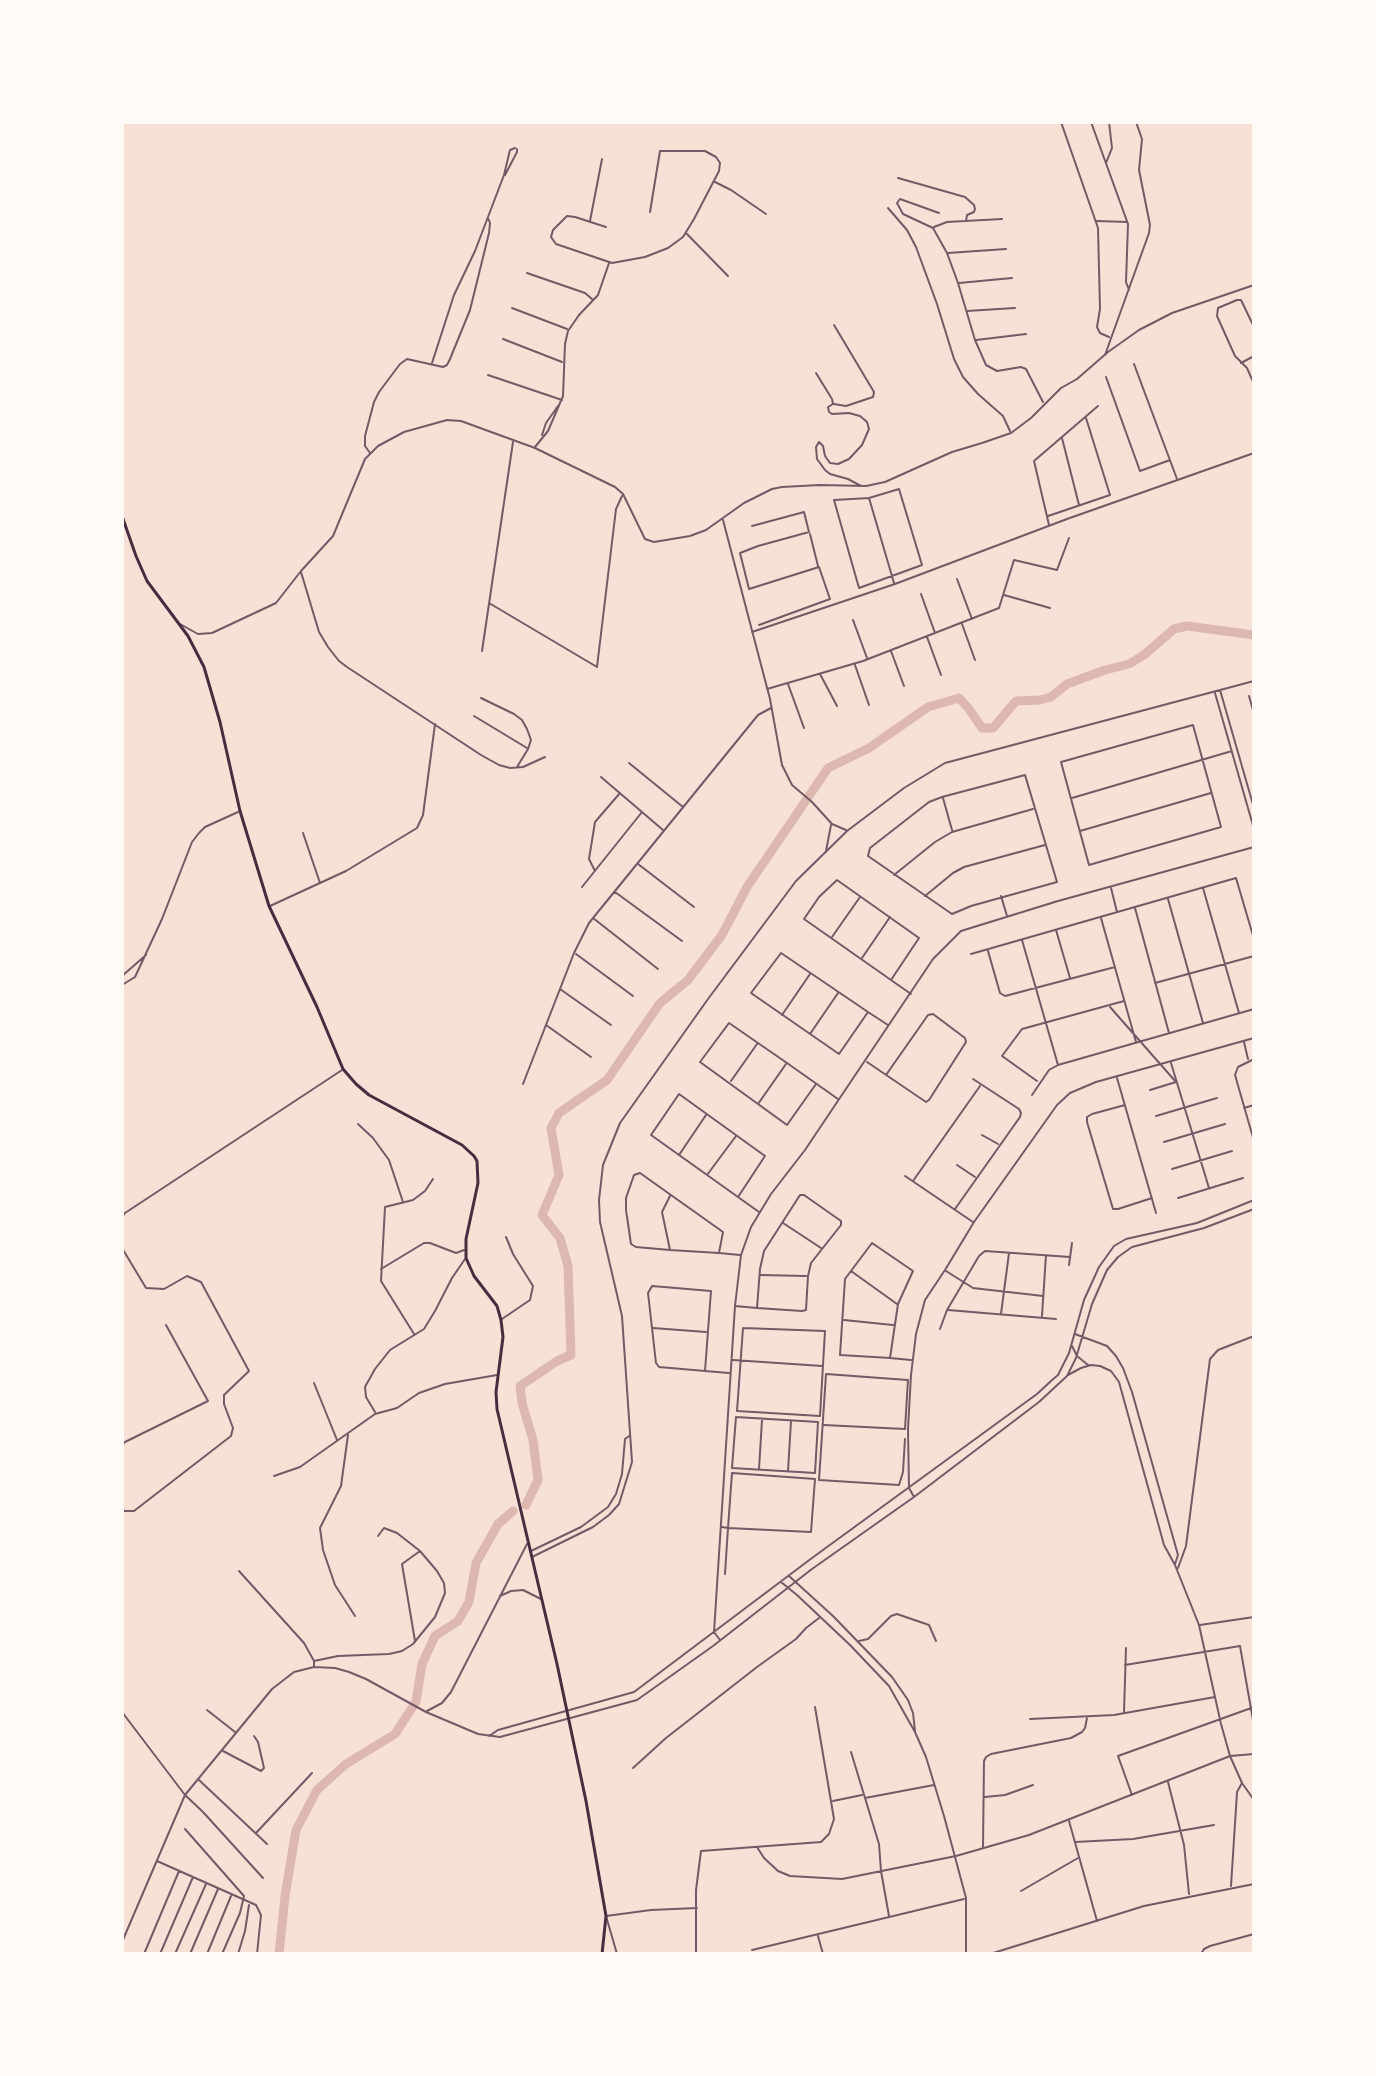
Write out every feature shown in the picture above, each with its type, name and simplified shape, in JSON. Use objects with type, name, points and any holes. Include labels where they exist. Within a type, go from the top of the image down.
[{"type":"main road","points":[[122,516],[147,581],[197,651],[209,681],[240,811],[269,906],[343,1069],[369,1095],[462,1145],[474,1156],[479,1168],[466,1258],[471,1271],[497,1306],[501,1320],[503,1337],[497,1409],[586,1801],[606,1916],[602,1954]]},
{"type":"street","points":[[1061,122],[1098,228],[1100,309],[1097,327],[1100,333],[1111,338]]},
{"type":"street","points":[[1091,122],[1127,222],[1126,282],[1129,290]]},
{"type":"street","points":[[1106,163],[1112,148],[1109,122]]},
{"type":"street","points":[[1104,356],[1149,233],[1140,181],[1142,139],[1136,122]]},
{"type":"street","points":[[431,364],[454,295],[488,218],[510,150],[514,148],[518,152],[504,175]]},
{"type":"street","points":[[606,227],[567,216],[553,230],[552,239],[556,244],[615,263],[652,255],[676,243],[686,233],[714,181],[720,166],[712,154],[705,151],[661,150],[650,212]]},
{"type":"street","points":[[590,222],[602,159]]},
{"type":"street","points":[[898,178],[965,197],[975,209],[966,216],[966,221]]},
{"type":"street","points":[[714,181],[766,214]]},
{"type":"street","points":[[939,213],[900,199],[897,203],[903,214],[933,228],[947,253],[986,365],[997,371],[1021,367],[1028,370],[1044,403]]},
{"type":"street","points":[[888,208],[907,230],[916,247],[963,377],[1003,416],[1011,433]]},
{"type":"street","points":[[370,453],[365,446],[365,436],[374,402],[405,359],[443,367],[447,365],[466,323],[485,252],[490,223],[488,218]]},
{"type":"street","points":[[933,228],[947,222],[1002,219]]},
{"type":"street","points":[[1096,221],[1127,222]]},
{"type":"street","points":[[686,233],[728,276]]},
{"type":"street","points":[[947,253],[1006,249]]},
{"type":"street","points":[[535,448],[562,400],[565,344],[569,330],[600,292],[609,262]]},
{"type":"street","points":[[527,273],[585,293],[593,300]]},
{"type":"street","points":[[958,283],[1012,278]]},
{"type":"street","points":[[176,620],[198,634],[212,633],[276,603],[333,536],[370,453],[404,432],[447,420],[461,421],[535,448],[615,487],[623,494],[645,539],[654,542],[690,536],[706,530],[744,503],[772,489],[861,486],[885,482],[952,452],[1011,433],[1061,388],[1139,330],[1172,313],[1254,285]]},
{"type":"street","points":[[1254,327],[1241,300],[1217,310],[1235,356],[1247,368],[1254,384]]},
{"type":"street","points":[[512,308],[569,330]]},
{"type":"street","points":[[966,311],[1015,308]]},
{"type":"street","points":[[834,325],[874,392],[873,397],[846,406],[833,404],[828,407],[830,413],[860,416],[867,422],[869,432],[849,459],[838,464],[830,463],[819,442],[817,459],[830,474],[861,486]]},
{"type":"street","points":[[975,340],[1026,334]]},
{"type":"street","points":[[503,339],[564,363]]},
{"type":"street","points":[[1241,363],[1254,356]]},
{"type":"street","points":[[1134,364],[1177,480]]},
{"type":"street","points":[[816,373],[833,404]]},
{"type":"street","points":[[488,375],[562,400]]},
{"type":"street","points":[[1106,377],[1140,471],[1170,460]]},
{"type":"street","points":[[1049,526],[1034,461],[1098,406]]},
{"type":"street","points":[[1047,516],[1110,495],[1085,417]]},
{"type":"street","points":[[1062,437],[1079,505]]},
{"type":"street","points":[[482,651],[514,441]]},
{"type":"street","points":[[752,632],[895,584],[1254,453]]},
{"type":"street","points":[[899,489],[922,565],[859,588],[834,500],[869,498],[899,489]]},
{"type":"street","points":[[489,603],[597,667],[616,509],[623,494]]},
{"type":"street","points":[[869,498],[895,584]]},
{"type":"street","points":[[752,526],[804,512],[830,599],[759,625]]},
{"type":"street","points":[[723,519],[767,689],[782,765],[792,785],[832,824],[847,831]]},
{"type":"street","points":[[749,589],[740,553],[809,532]]},
{"type":"street","points":[[767,689],[868,660],[999,608],[1014,560],[1057,570],[1069,538]]},
{"type":"street","points":[[741,592],[819,567]]},
{"type":"street","points":[[301,571],[319,632],[339,661],[499,765],[516,768],[545,757]]},
{"type":"street","points":[[957,579],[972,619]]},
{"type":"street","points":[[921,594],[935,633]]},
{"type":"street","points":[[1003,595],[1050,608]]},
{"type":"street","points":[[853,620],[868,660]]},
{"type":"street","points":[[962,622],[975,660]]},
{"type":"street","points":[[927,636],[941,675]]},
{"type":"street","points":[[891,650],[904,686]]},
{"type":"street","points":[[855,664],[869,705]]},
{"type":"street","points":[[819,673],[837,706]]},
{"type":"street","points":[[531,1554],[593,1527],[609,1515],[619,1504],[632,1462],[622,1316],[600,1222],[603,1165],[620,1123],[796,881],[847,831],[904,788],[945,763],[1254,681]]},
{"type":"street","points":[[787,683],[804,728]]},
{"type":"street","points":[[1220,690],[1254,808]]},
{"type":"street","points":[[1215,692],[1254,829]]},
{"type":"street","points":[[1249,696],[1254,714]]},
{"type":"street","points":[[481,698],[514,714],[527,729],[531,740],[516,768]]},
{"type":"street","points":[[523,1084],[574,953],[593,918],[758,715],[771,708]]},
{"type":"street","points":[[474,716],[528,749]]},
{"type":"street","points":[[269,906],[346,871],[417,828],[423,815],[435,724]]},
{"type":"street","points":[[1193,725],[1203,759],[1221,827],[1089,865],[1061,762],[1193,725]]},
{"type":"street","points":[[1071,798],[1232,751]]},
{"type":"street","points":[[629,763],[684,807]]},
{"type":"street","points":[[1025,775],[1057,882],[1001,896],[952,914],[868,856],[870,848],[929,802],[942,797],[1025,775]]},
{"type":"street","points":[[601,777],[664,831]]},
{"type":"street","points":[[595,871],[589,859],[595,822],[620,793]]},
{"type":"street","points":[[1080,831],[1212,793]]},
{"type":"street","points":[[942,797],[952,832]]},
{"type":"street","points":[[894,875],[952,832],[1035,808]]},
{"type":"street","points":[[122,985],[135,977],[192,842],[205,827],[240,811]]},
{"type":"street","points":[[582,887],[642,812]]},
{"type":"street","points":[[826,851],[832,824]]},
{"type":"street","points":[[303,833],[320,884]]},
{"type":"street","points":[[925,896],[964,867],[1046,845]]},
{"type":"street","points":[[720,1640],[714,1632],[735,1306],[741,1255],[751,1227],[760,1213],[933,959],[961,931],[1254,847]]},
{"type":"street","points":[[638,863],[694,907]]},
{"type":"street","points":[[971,954],[1236,878],[1254,939]]},
{"type":"street","points":[[891,980],[919,938],[837,880],[819,897],[804,919],[831,938],[891,980],[911,994]]},
{"type":"street","points":[[1111,887],[1117,912]]},
{"type":"street","points":[[1203,887],[1239,1014]]},
{"type":"street","points":[[615,892],[682,941]]},
{"type":"street","points":[[831,938],[860,896]]},
{"type":"street","points":[[1001,896],[1008,917]]},
{"type":"street","points":[[1167,897],[1203,1024]]},
{"type":"street","points":[[1135,907],[1169,1034]]},
{"type":"street","points":[[1100,916],[1134,1034],[1176,1082]]},
{"type":"street","points":[[861,959],[890,917]]},
{"type":"street","points":[[593,918],[658,969]]},
{"type":"street","points":[[1056,929],[1070,979]]},
{"type":"street","points":[[1022,939],[1058,1065]]},
{"type":"street","points":[[987,949],[1000,993],[1005,996],[1115,967]]},
{"type":"street","points":[[574,953],[633,996]]},
{"type":"street","points":[[868,1012],[839,1054],[751,993],[781,953],[889,1026]]},
{"type":"street","points":[[122,976],[146,954]]},
{"type":"street","points":[[1155,983],[1254,956]]},
{"type":"street","points":[[782,1015],[811,973]]},
{"type":"street","points":[[560,989],[611,1025]]},
{"type":"street","points":[[810,1034],[839,992]]},
{"type":"street","points":[[1040,1082],[1002,1056],[1022,1029],[1124,1001]]},
{"type":"street","points":[[1109,1005],[1134,1034]]},
{"type":"street","points":[[1032,1095],[1049,1070],[1058,1065],[1254,1009]]},
{"type":"street","points":[[865,1061],[926,1102],[966,1042],[965,1038],[933,1014],[928,1015],[886,1075]]},
{"type":"street","points":[[816,1084],[787,1125],[700,1062],[729,1023],[839,1100]]},
{"type":"street","points":[[546,1025],[591,1057]]},
{"type":"street","points":[[907,1429],[916,1334],[925,1300],[974,1222],[1057,1105],[1070,1093],[1096,1082],[1254,1038]]},
{"type":"street","points":[[1243,1041],[1249,1060]]},
{"type":"street","points":[[729,1083],[758,1043]]},
{"type":"street","points":[[1254,1059],[1238,1067],[1235,1075],[1254,1141]]},
{"type":"street","points":[[1170,1062],[1209,1188]]},
{"type":"street","points":[[758,1104],[787,1063]]},
{"type":"street","points":[[122,1217],[343,1069]]},
{"type":"street","points":[[1117,1077],[1156,1213]]},
{"type":"street","points":[[955,1209],[1021,1113],[973,1079]]},
{"type":"street","points":[[1150,1090],[1176,1082]]},
{"type":"street","points":[[913,1181],[981,1085]]},
{"type":"street","points":[[738,1197],[765,1156],[679,1094],[651,1135],[760,1213]]},
{"type":"street","points":[[1156,1116],[1217,1098]]},
{"type":"street","points":[[1125,1105],[1087,1117],[1091,1136],[1113,1209],[1152,1198]]},
{"type":"street","points":[[1244,1108],[1254,1105]]},
{"type":"street","points":[[679,1155],[706,1114]]},
{"type":"street","points":[[358,1124],[389,1160],[403,1203]]},
{"type":"street","points":[[1164,1142],[1225,1124]]},
{"type":"street","points":[[707,1175],[736,1135]]},
{"type":"street","points":[[982,1135],[999,1145]]},
{"type":"street","points":[[1172,1169],[1232,1151]]},
{"type":"street","points":[[957,1165],[976,1178]]},
{"type":"street","points":[[719,1253],[723,1232],[638,1173],[634,1175],[626,1210],[631,1244],[636,1247],[741,1255]]},
{"type":"street","points":[[905,1176],[974,1222]]},
{"type":"street","points":[[1178,1198],[1243,1178]]},
{"type":"street","points":[[415,1335],[381,1281],[385,1207],[413,1200],[425,1191],[433,1179]]},
{"type":"street","points":[[670,1250],[662,1212],[671,1195]]},
{"type":"street","points":[[735,1306],[757,1308],[806,1310],[811,1263],[841,1221],[804,1195],[800,1195],[764,1251],[757,1308]]},
{"type":"street","points":[[489,1736],[498,1730],[634,1692],[1051,1381],[1063,1366],[1084,1300],[1099,1267],[1114,1246],[1126,1239],[1197,1223],[1254,1200]]},
{"type":"street","points":[[1067,1376],[1077,1356],[1092,1304],[1107,1270],[1118,1257],[1132,1247],[1204,1228],[1254,1209]]},
{"type":"street","points":[[782,1222],[822,1249]]},
{"type":"street","points":[[501,1320],[530,1300],[533,1286],[506,1237]]},
{"type":"street","points":[[381,1269],[424,1243],[456,1253],[465,1250]]},
{"type":"street","points":[[890,1358],[898,1304],[913,1271],[872,1243],[845,1279],[840,1355],[913,1360]]},
{"type":"street","points":[[1069,1265],[1072,1243]]},
{"type":"street","points":[[122,1248],[146,1288],[164,1289],[187,1276],[201,1282],[249,1371],[224,1395],[233,1428],[231,1436],[134,1511],[124,1511],[122,1508]]},
{"type":"street","points":[[940,1329],[947,1310],[985,1251],[1070,1257]]},
{"type":"street","points":[[1001,1314],[1010,1251]]},
{"type":"street","points":[[1042,1318],[1046,1254]]},
{"type":"street","points":[[375,1414],[366,1397],[365,1387],[375,1369],[390,1350],[424,1329],[466,1258]]},
{"type":"street","points":[[945,1270],[973,1288],[1043,1296]]},
{"type":"street","points":[[851,1271],[898,1304]]},
{"type":"street","points":[[759,1275],[808,1276]]},
{"type":"street","points":[[705,1371],[711,1291],[652,1286],[648,1293],[659,1367],[705,1371],[731,1373]]},
{"type":"street","points":[[947,1310],[1056,1319]]},
{"type":"street","points":[[843,1320],[895,1325]]},
{"type":"street","points":[[122,1445],[208,1401],[166,1325]]},
{"type":"street","points":[[652,1328],[708,1332]]},
{"type":"street","points":[[743,1328],[825,1331],[823,1366],[820,1416],[737,1411],[743,1328]]},
{"type":"street","points":[[1074,1333],[1112,1350],[1123,1368],[1178,1555],[1175,1565]]},
{"type":"street","points":[[1177,1571],[1186,1546],[1210,1359],[1218,1350],[1254,1336]]},
{"type":"street","points":[[1072,1342],[1072,1349],[1089,1366]]},
{"type":"street","points":[[731,1360],[823,1366]]},
{"type":"street","points":[[122,1942],[185,1795],[272,1689],[294,1672],[314,1667],[349,1672],[426,1712],[478,1734],[500,1737],[637,1700],[914,1497],[1039,1402],[1067,1376],[1089,1366],[1100,1366],[1111,1371],[1119,1382],[1164,1545],[1199,1625],[1230,1756],[1254,1800]]},
{"type":"street","points":[[905,1439],[899,1485],[822,1481],[819,1478],[826,1374],[908,1380],[909,1488],[914,1497]]},
{"type":"street","points":[[274,1476],[300,1467],[375,1414],[397,1408],[419,1393],[445,1384],[498,1375]]},
{"type":"street","points":[[314,1383],[337,1441]]},
{"type":"street","points":[[736,1417],[762,1419],[818,1422],[815,1473],[732,1468],[736,1417]]},
{"type":"street","points":[[759,1470],[762,1419]]},
{"type":"street","points":[[788,1471],[791,1420]]},
{"type":"street","points":[[822,1425],[907,1429]]},
{"type":"street","points":[[348,1434],[341,1486],[320,1528],[323,1550],[335,1585],[355,1616]]},
{"type":"street","points":[[531,1554],[581,1527],[608,1507],[616,1494],[622,1474],[625,1439],[630,1435]]},
{"type":"street","points":[[727,1438],[734,1439]]},
{"type":"street","points":[[727,1445],[734,1446]]},
{"type":"street","points":[[721,1527],[728,1528],[811,1532],[815,1479],[732,1473],[728,1528],[725,1574]]},
{"type":"street","points":[[314,1661],[349,1655],[397,1653],[408,1649],[435,1617],[445,1593],[442,1579],[408,1540],[387,1529],[380,1531],[378,1536]]},
{"type":"street","points":[[426,1712],[442,1703],[451,1692],[528,1542]]},
{"type":"street","points":[[415,1642],[402,1564],[420,1551]]},
{"type":"street","points":[[239,1571],[304,1643],[314,1667]]},
{"type":"street","points":[[789,1576],[892,1677],[908,1700],[915,1732]]},
{"type":"street","points":[[781,1582],[889,1686],[915,1732],[935,1784],[966,1898],[966,1954]]},
{"type":"street","points":[[499,1597],[523,1590],[541,1599]]},
{"type":"street","points":[[858,1641],[868,1639],[891,1616],[897,1614],[929,1625],[936,1641]]},
{"type":"street","points":[[633,1768],[666,1738],[796,1639],[820,1617]]},
{"type":"street","points":[[1199,1625],[1254,1617]]},
{"type":"street","points":[[867,1651],[868,1639]]},
{"type":"street","points":[[857,1653],[862,1646]]},
{"type":"street","points":[[1125,1665],[1240,1646],[1254,1726]]},
{"type":"street","points":[[1124,1714],[1126,1648]]},
{"type":"street","points":[[1030,1719],[1124,1714],[1216,1697]]},
{"type":"street","points":[[696,1954],[701,1851],[821,1842],[829,1834],[834,1819],[815,1707]]},
{"type":"street","points":[[1132,1795],[1118,1756],[1252,1707]]},
{"type":"street","points":[[207,1710],[236,1733]]},
{"type":"street","points":[[122,1712],[185,1795],[263,1878]]},
{"type":"street","points":[[983,1848],[986,1757],[1071,1738],[1082,1732],[1087,1718]]},
{"type":"street","points":[[221,1750],[261,1771],[264,1768],[254,1736]]},
{"type":"street","points":[[851,1752],[879,1844],[889,1917]]},
{"type":"street","points":[[757,1847],[778,1871],[790,1876],[842,1879],[956,1856],[1029,1835],[1230,1756],[1254,1754]]},
{"type":"street","points":[[255,1834],[312,1773]]},
{"type":"street","points":[[198,1779],[267,1844]]},
{"type":"street","points":[[1168,1781],[1181,1832],[1189,1896]]},
{"type":"street","points":[[1231,1888],[1237,1792],[1242,1783]]},
{"type":"street","points":[[831,1801],[935,1784]]},
{"type":"street","points":[[984,1797],[1005,1795],[1033,1785]]},
{"type":"street","points":[[1069,1820],[1097,1921]]},
{"type":"street","points":[[1075,1842],[1133,1839],[1214,1825]]},
{"type":"street","points":[[185,1829],[241,1890],[245,1900],[222,1954]]},
{"type":"street","points":[[1021,1891],[1079,1858]]},
{"type":"street","points":[[156,1860],[256,1905],[261,1915],[257,1954]]},
{"type":"street","points":[[144,1954],[179,1870]]},
{"type":"street","points":[[160,1954],[193,1876]]},
{"type":"street","points":[[175,1954],[206,1882]]},
{"type":"street","points":[[990,1954],[1144,1906],[1254,1884]]},
{"type":"street","points":[[190,1954],[218,1889]]},
{"type":"street","points":[[207,1954],[231,1895]]},
{"type":"street","points":[[752,1950],[966,1898]]},
{"type":"street","points":[[238,1954],[250,1902]]},
{"type":"street","points":[[617,1954],[606,1916],[697,1908]]},
{"type":"street","points":[[817,1934],[823,1954]]},
{"type":"street","points":[[1201,1954],[1210,1946],[1254,1934]]},
{"type":"waterway","points":[[526,1505],[538,1480],[533,1440],[520,1386],[571,1355],[568,1266],[560,1238],[542,1215],[559,1175],[551,1128],[559,1113],[607,1080],[660,1003],[688,980],[722,935],[747,887],[828,768],[869,748],[928,707],[959,698],[982,728],[993,728],[1016,701],[1051,697],[1067,684],[1129,664],[1174,629],[1187,626],[1254,635]]},
{"type":"waterway","points":[[279,1954],[296,1830],[317,1790],[346,1764],[395,1734],[416,1702],[422,1664],[435,1636],[458,1621],[469,1602],[476,1563],[498,1524],[513,1511]]}]
